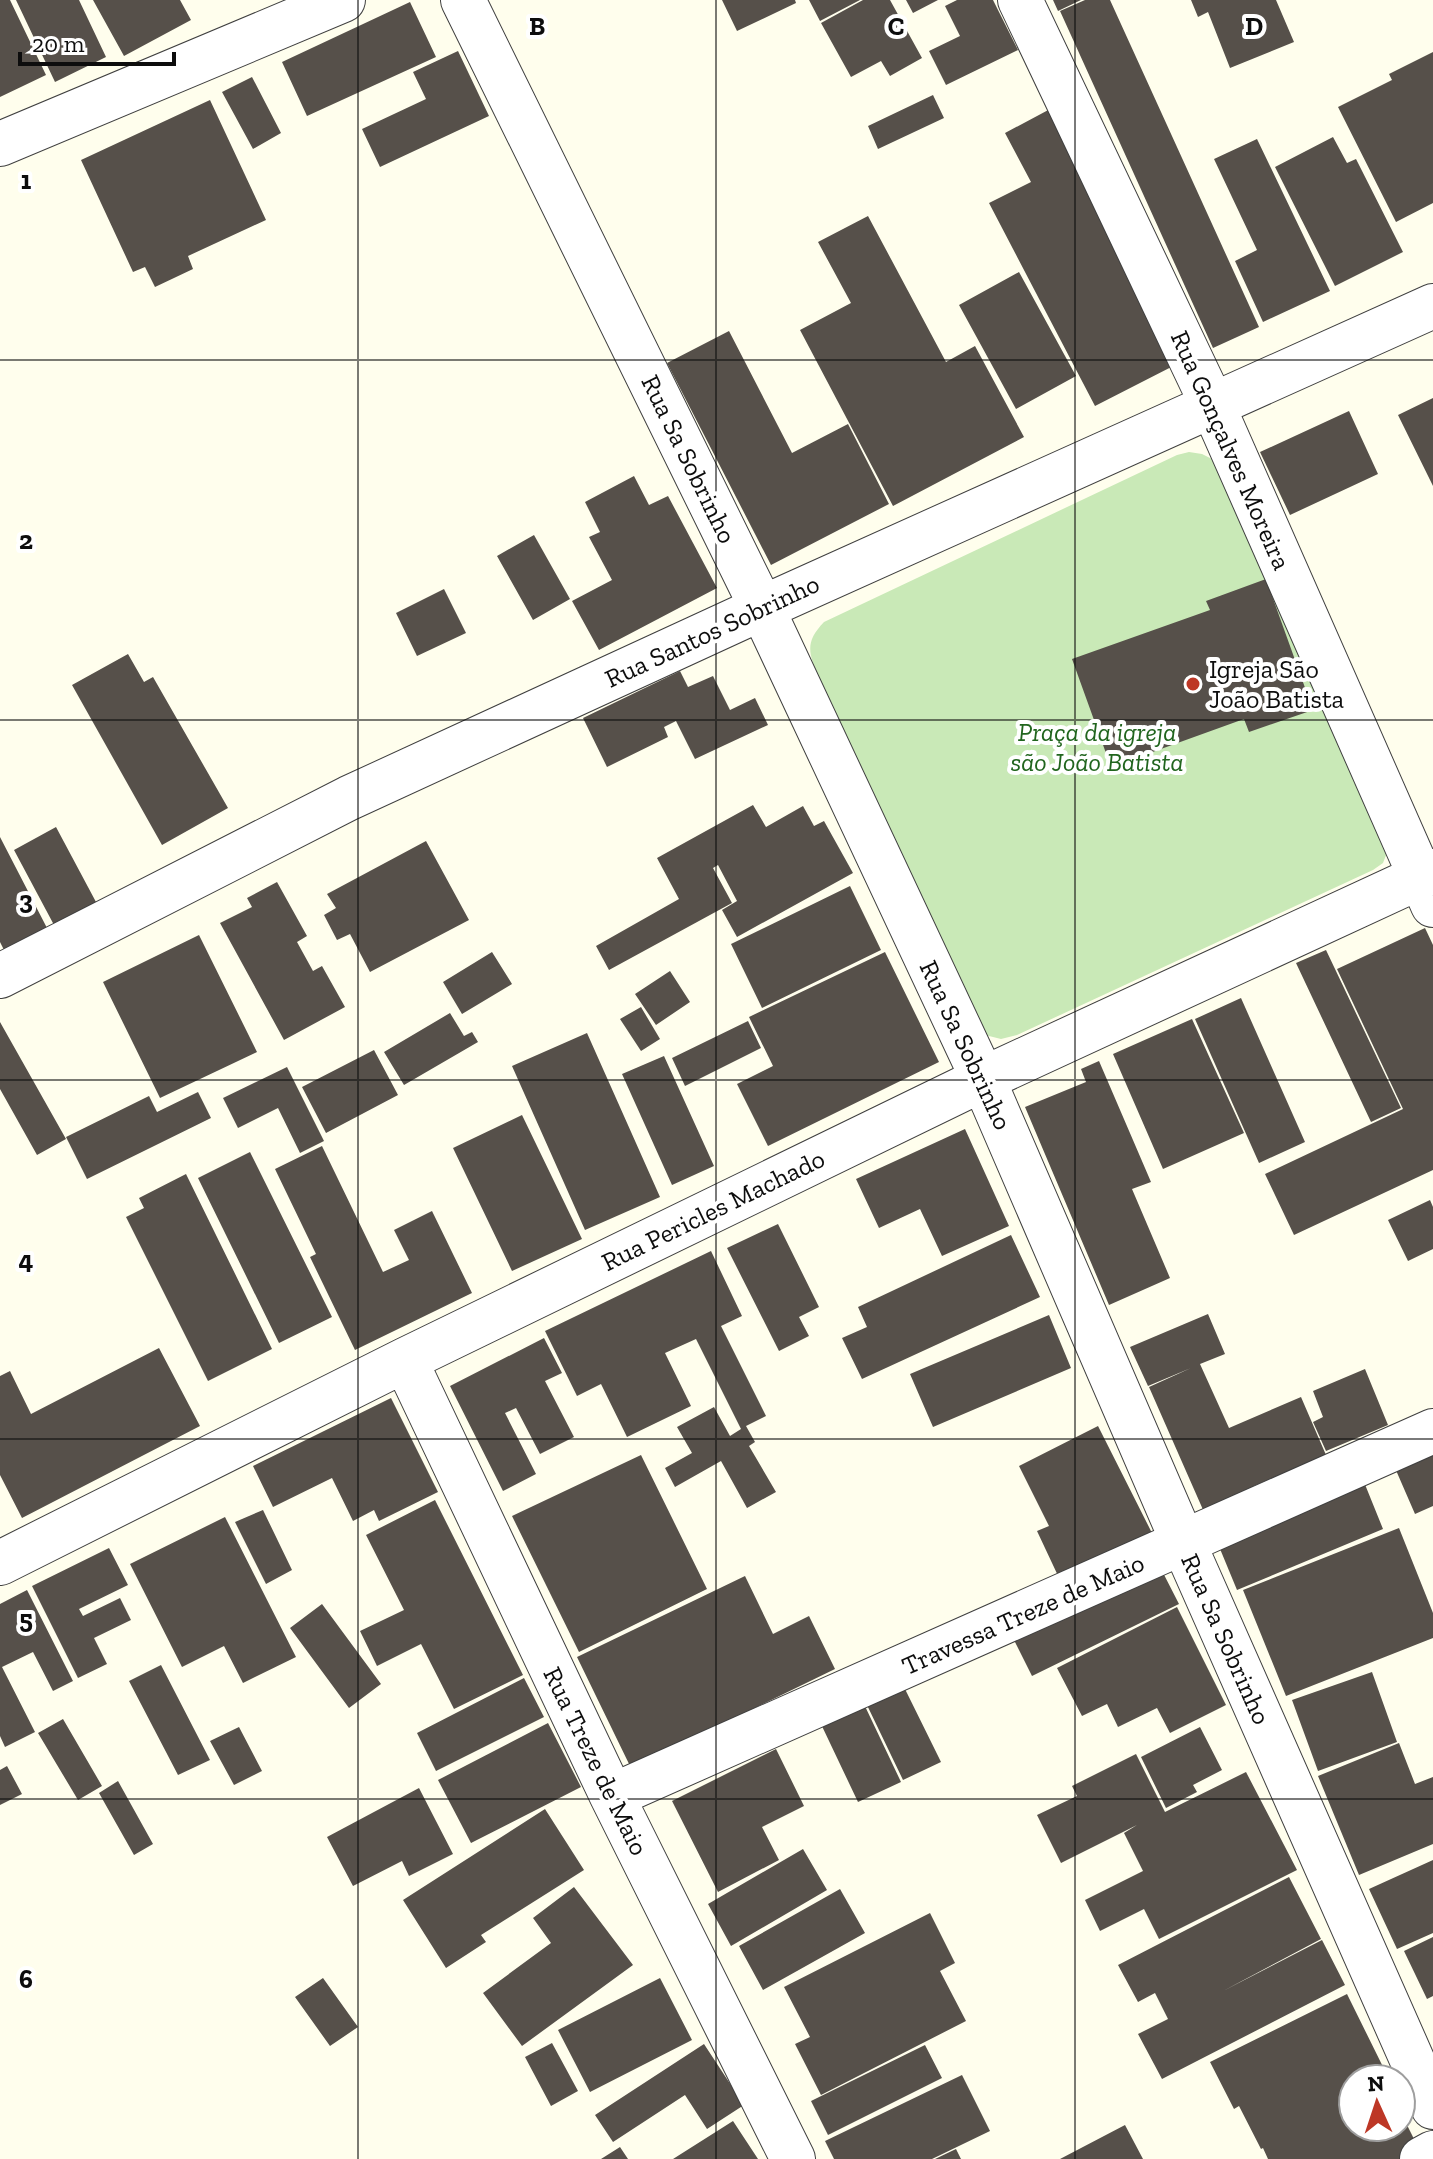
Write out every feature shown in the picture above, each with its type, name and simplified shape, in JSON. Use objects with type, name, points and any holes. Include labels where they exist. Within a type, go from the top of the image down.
[{"type":"street","points":[[0,144],[343,0]]},
{"type":"street","name":"Rua Sa Sobrinho","points":[[463,0],[762,608],[983,1079],[1183,1542],[1433,2107]]},
{"type":"street","name":"Rua Gonçalves Moreira","points":[[1020,0],[1212,404],[1429,884]]},
{"type":"street","name":"Rua Santos Sobrinho","points":[[0,976],[349,798],[1433,306]]},
{"type":"street","name":"Rua Pericles Machado","points":[[0,1563],[405,1360],[983,1079],[1429,884]]},
{"type":"street","name":"Rua Treze de Maio","points":[[405,1360],[612,1796],[793,2159]]},
{"type":"street","name":"Travessa Treze de Maio","points":[[612,1796],[1433,1431]]},
{"type":"street","points":[[1422,2159],[1433,2153]]},
{"type":"green space","name":"Praça da igreja são João Batista","points":[[1189,452],[1214,460],[1388,850],[1383,863],[1373,870],[1017,1035],[1001,1039],[985,1035],[819,679],[810,649],[813,636],[824,622]]},
{"type":"building","points":[[0,0],[10,0],[46,75],[0,97]]},
{"type":"building","points":[[16,0],[79,0],[106,57],[55,82]]},
{"type":"building","points":[[93,0],[180,0],[191,20],[124,56]]},
{"type":"building","points":[[722,0],[795,0],[796,3],[737,31]]},
{"type":"building","points":[[809,0],[860,0],[820,21]]},
{"type":"building","points":[[863,0],[890,0],[922,58],[890,76],[881,61],[851,77],[821,23]]},
{"type":"building","points":[[906,0],[938,0],[913,13]]},
{"type":"building","points":[[957,0],[993,0],[1018,50],[946,85],[929,51],[960,36],[945,6]]},
{"type":"building","points":[[1053,0],[1081,0],[1058,11]]},
{"type":"building","points":[[1085,0],[1110,0],[1259,327],[1213,348],[1060,11]]},
{"type":"building","points":[[1191,0],[1276,0],[1294,42],[1230,68],[1208,12],[1198,17]]},
{"type":"building","points":[[410,2],[436,57],[307,116],[282,62]]},
{"type":"building","points":[[458,51],[489,116],[380,167],[362,129],[426,99],[413,72]]},
{"type":"building","points":[[1433,52],[1433,203],[1396,222],[1338,107],[1392,80],[1389,74]]},
{"type":"building","points":[[252,77],[281,133],[253,149],[222,92]]},
{"type":"building","points":[[933,95],[944,118],[878,149],[868,126]]},
{"type":"building","points":[[210,100],[266,220],[188,256],[193,269],[155,287],[145,267],[133,272],[81,160]]},
{"type":"building","points":[[1052,108],[1183,361],[1095,406],[989,203],[1031,182],[1005,133]]},
{"type":"building","points":[[1333,137],[1347,163],[1356,159],[1403,252],[1335,286],[1275,167]]},
{"type":"building","points":[[1257,139],[1330,291],[1263,322],[1235,261],[1257,250],[1214,159]]},
{"type":"building","points":[[868,216],[946,362],[975,346],[1024,437],[893,506],[800,330],[851,303],[818,242]]},
{"type":"building","points":[[1019,272],[1076,376],[1016,409],[959,305]]},
{"type":"building","points":[[729,331],[792,453],[848,424],[889,504],[771,565],[667,363]]},
{"type":"building","points":[[1433,398],[1433,486],[1398,415]]},
{"type":"building","points":[[1349,411],[1378,474],[1290,515],[1260,452]]},
{"type":"building","points":[[634,476],[649,505],[668,496],[717,588],[599,650],[572,601],[612,580],[589,537],[600,532],[585,502]]},
{"type":"building","points":[[534,535],[570,599],[533,620],[497,556]]},
{"type":"building","name":"Igreja São João Batista","points":[[1266,579],[1313,710],[1249,732],[1244,719],[1111,767],[1072,659],[1210,610],[1206,601]]},
{"type":"building","points":[[444,589],[466,633],[417,656],[396,613]]},
{"type":"building","points":[[128,654],[144,682],[153,677],[228,808],[162,845],[72,685]]},
{"type":"building","points":[[680,671],[688,687],[713,676],[730,710],[755,698],[768,725],[695,759],[676,721],[664,727],[668,737],[607,767],[583,718]]},
{"type":"building","points":[[753,805],[766,827],[803,806],[814,826],[824,821],[853,873],[737,937],[722,910],[737,901],[718,865],[713,868],[732,903],[609,970],[596,946],[679,899],[657,858]]},
{"type":"building","points":[[56,827],[96,902],[54,925],[14,850]]},
{"type":"building","points":[[0,837],[47,928],[4,950],[0,942]]},
{"type":"building","points":[[426,841],[469,920],[370,972],[350,934],[337,940],[324,915],[336,908],[327,894]]},
{"type":"building","points":[[277,882],[307,936],[297,942],[313,971],[322,966],[345,1007],[284,1040],[220,923],[252,907],[247,898]]},
{"type":"building","points":[[850,886],[881,950],[762,1008],[731,944]]},
{"type":"building","points":[[1425,928],[1433,945],[1433,1170],[1294,1235],[1265,1174],[1403,1109],[1337,969]]},
{"type":"building","points":[[199,935],[257,1052],[160,1098],[103,982]]},
{"type":"building","points":[[1326,950],[1401,1108],[1371,1122],[1296,963]]},
{"type":"building","points":[[492,952],[512,984],[462,1014],[443,982]]},
{"type":"building","points":[[885,952],[939,1062],[768,1146],[737,1084],[773,1066],[749,1017]]},
{"type":"building","points":[[670,971],[690,1002],[656,1025],[635,994]]},
{"type":"building","points":[[1241,998],[1305,1142],[1259,1163],[1195,1019]]},
{"type":"building","points":[[641,1007],[660,1039],[641,1051],[620,1019]]},
{"type":"building","points":[[450,1013],[464,1036],[472,1032],[478,1042],[404,1085],[384,1052]]},
{"type":"building","points":[[1192,1019],[1244,1133],[1163,1169],[1113,1054]]},
{"type":"building","points":[[748,1021],[761,1048],[685,1086],[672,1058]]},
{"type":"building","points":[[0,1022],[66,1139],[37,1155],[0,1089]]},
{"type":"building","points":[[587,1033],[660,1197],[585,1230],[512,1066]]},
{"type":"building","points":[[374,1050],[398,1095],[326,1133],[302,1087]]},
{"type":"building","points":[[664,1056],[714,1166],[672,1185],[622,1074]]},
{"type":"building","points":[[1099,1061],[1151,1182],[1132,1189],[1170,1278],[1109,1305],[1025,1107],[1086,1082],[1081,1069]]},
{"type":"building","points":[[287,1067],[324,1141],[300,1153],[278,1108],[238,1128],[223,1098]]},
{"type":"building","points":[[198,1092],[211,1118],[87,1179],[66,1137],[149,1096],[157,1112]]},
{"type":"building","points":[[522,1115],[582,1239],[512,1271],[453,1148]]},
{"type":"building","points":[[965,1129],[1009,1226],[942,1256],[920,1209],[879,1228],[856,1179]]},
{"type":"building","points":[[322,1146],[383,1272],[409,1260],[394,1230],[432,1211],[472,1293],[355,1350],[310,1257],[316,1254],[275,1169]]},
{"type":"building","points":[[250,1152],[332,1317],[279,1343],[198,1178]]},
{"type":"building","points":[[186,1174],[272,1349],[208,1381],[126,1217],[144,1208],[139,1198]]},
{"type":"building","points":[[1430,1200],[1433,1207],[1433,1249],[1408,1261],[1388,1220]]},
{"type":"building","points":[[778,1224],[819,1307],[799,1317],[809,1336],[779,1351],[727,1248]]},
{"type":"building","points":[[1011,1235],[1040,1297],[862,1379],[842,1338],[867,1327],[858,1307]]},
{"type":"building","points":[[711,1251],[742,1316],[721,1326],[766,1416],[746,1426],[755,1442],[749,1446],[776,1492],[747,1508],[721,1461],[675,1487],[665,1468],[692,1453],[677,1427],[714,1407],[730,1436],[741,1429],[696,1339],[665,1353],[691,1406],[627,1437],[601,1384],[577,1396],[545,1331]]},
{"type":"building","points":[[1208,1314],[1225,1354],[1200,1364],[1229,1428],[1301,1397],[1326,1455],[1204,1512],[1149,1387],[1191,1368],[1148,1386],[1130,1347]]},
{"type":"building","points":[[1049,1315],[1071,1368],[933,1427],[910,1374]]},
{"type":"building","points":[[544,1338],[562,1373],[545,1381],[574,1437],[540,1454],[516,1408],[505,1413],[536,1474],[503,1491],[450,1386]]},
{"type":"building","points":[[159,1348],[200,1426],[22,1518],[0,1475],[0,1376],[10,1371],[31,1414]]},
{"type":"building","points":[[1365,1369],[1388,1425],[1326,1451],[1313,1422],[1323,1417],[1313,1391]]},
{"type":"building","points":[[391,1398],[438,1492],[379,1521],[374,1510],[353,1521],[332,1478],[273,1507],[253,1466]]},
{"type":"building","points":[[1098,1426],[1153,1535],[1060,1580],[1037,1531],[1049,1526],[1019,1466]]},
{"type":"building","points":[[1433,1451],[1433,1506],[1415,1514],[1395,1468]]},
{"type":"building","points":[[641,1455],[707,1589],[579,1652],[512,1516]]},
{"type":"building","points":[[1364,1482],[1383,1529],[1237,1590],[1218,1544]]},
{"type":"building","points":[[435,1500],[523,1675],[454,1709],[421,1644],[377,1666],[360,1631],[404,1610],[366,1535]]},
{"type":"building","points":[[263,1510],[292,1570],[266,1584],[235,1522]]},
{"type":"building","points":[[225,1517],[296,1657],[243,1683],[224,1646],[182,1667],[130,1564]]},
{"type":"building","points":[[1399,1528],[1433,1613],[1433,1638],[1286,1696],[1243,1590]]},
{"type":"building","points":[[109,1548],[128,1585],[79,1609],[83,1616],[120,1598],[131,1620],[94,1638],[107,1664],[78,1678],[32,1586]]},
{"type":"building","points":[[1158,1563],[1179,1604],[1032,1676],[1011,1634]]},
{"type":"building","points":[[745,1576],[773,1634],[809,1616],[835,1669],[631,1768],[577,1657]]},
{"type":"building","points":[[27,1590],[73,1681],[53,1691],[33,1652],[2,1667],[35,1732],[5,1747],[0,1736],[0,1604]]},
{"type":"building","points":[[322,1604],[381,1684],[349,1708],[290,1628]]},
{"type":"building","points":[[1177,1607],[1226,1705],[1170,1733],[1157,1708],[1118,1727],[1107,1704],[1082,1716],[1057,1668]]},
{"type":"building","points":[[161,1665],[210,1760],[178,1775],[129,1681]]},
{"type":"building","points":[[1372,1672],[1397,1742],[1318,1771],[1292,1700]]},
{"type":"building","points":[[524,1678],[544,1717],[436,1771],[417,1733]]},
{"type":"building","points":[[903,1685],[941,1762],[903,1780],[866,1703]]},
{"type":"building","points":[[863,1702],[901,1782],[858,1802],[820,1722]]},
{"type":"building","points":[[63,1719],[102,1786],[78,1800],[38,1733]]},
{"type":"building","points":[[548,1723],[581,1787],[471,1843],[438,1780]]},
{"type":"building","points":[[239,1727],[262,1771],[234,1785],[210,1741]]},
{"type":"building","points":[[1200,1727],[1222,1770],[1193,1785],[1197,1792],[1166,1808],[1141,1757]]},
{"type":"building","points":[[1399,1743],[1415,1784],[1433,1777],[1433,1844],[1359,1875],[1318,1776]]},
{"type":"building","points":[[776,1749],[804,1806],[762,1827],[779,1860],[718,1892],[672,1801]]},
{"type":"building","points":[[1136,1754],[1165,1812],[1246,1772],[1297,1870],[1159,1939],[1144,1909],[1100,1931],[1085,1900],[1143,1871],[1124,1833],[1137,1825],[1061,1863],[1037,1815],[1077,1796],[1072,1786]]},
{"type":"building","points":[[7,1766],[22,1794],[0,1805],[0,1770]]},
{"type":"building","points":[[118,1781],[153,1844],[134,1855],[99,1793]]},
{"type":"building","points":[[419,1788],[453,1854],[409,1876],[402,1861],[353,1886],[327,1837]]},
{"type":"building","points":[[545,1809],[584,1870],[481,1935],[486,1942],[446,1968],[403,1900]]},
{"type":"building","points":[[803,1849],[827,1890],[731,1946],[708,1904]]},
{"type":"building","points":[[1433,1860],[1433,1933],[1397,1949],[1369,1889]]},
{"type":"building","points":[[1289,1877],[1321,1939],[1223,1991],[1322,1940],[1345,1985],[1162,2079],[1138,2034],[1168,2019],[1155,1993],[1138,2002],[1118,1965]]},
{"type":"building","points":[[574,1887],[633,1965],[522,2046],[483,1993],[551,1943],[533,1918]]},
{"type":"building","points":[[840,1889],[865,1933],[763,1990],[739,1946]]},
{"type":"building","points":[[930,1913],[955,1963],[940,1971],[966,2021],[821,2095],[795,2044],[810,2037],[784,1987]]},
{"type":"building","points":[[1433,1937],[1433,1996],[1427,1999],[1404,1951]]},
{"type":"building","points":[[323,1978],[358,2027],[330,2046],[295,1997]]},
{"type":"building","points":[[660,1978],[692,2040],[590,2092],[558,2030]]},
{"type":"building","points":[[1347,1994],[1381,2063],[1337,2063],[1337,2143],[1416,2143],[1419,2149],[1400,2159],[1268,2159],[1239,2106],[1234,2109],[1210,2062]]},
{"type":"building","points":[[552,2043],[578,2091],[551,2106],[525,2057]]},
{"type":"building","points":[[704,2044],[744,2105],[707,2129],[685,2095],[613,2142],[595,2115]]},
{"type":"building","points":[[925,2045],[942,2078],[828,2135],[811,2101]]},
{"type":"building","points":[[962,2075],[990,2131],[932,2159],[834,2159],[825,2141]]},
{"type":"building","points":[[733,2121],[758,2159],[673,2159]]},
{"type":"building","points":[[1125,2125],[1143,2159],[1060,2159]]},
{"type":"building","points":[[620,2147],[628,2159],[601,2159]]},
{"type":"building","points":[[956,2149],[961,2159],[935,2159]]},
{"type":"place","name":"Igreja São João Batista","points":[[1193,684]]}]
